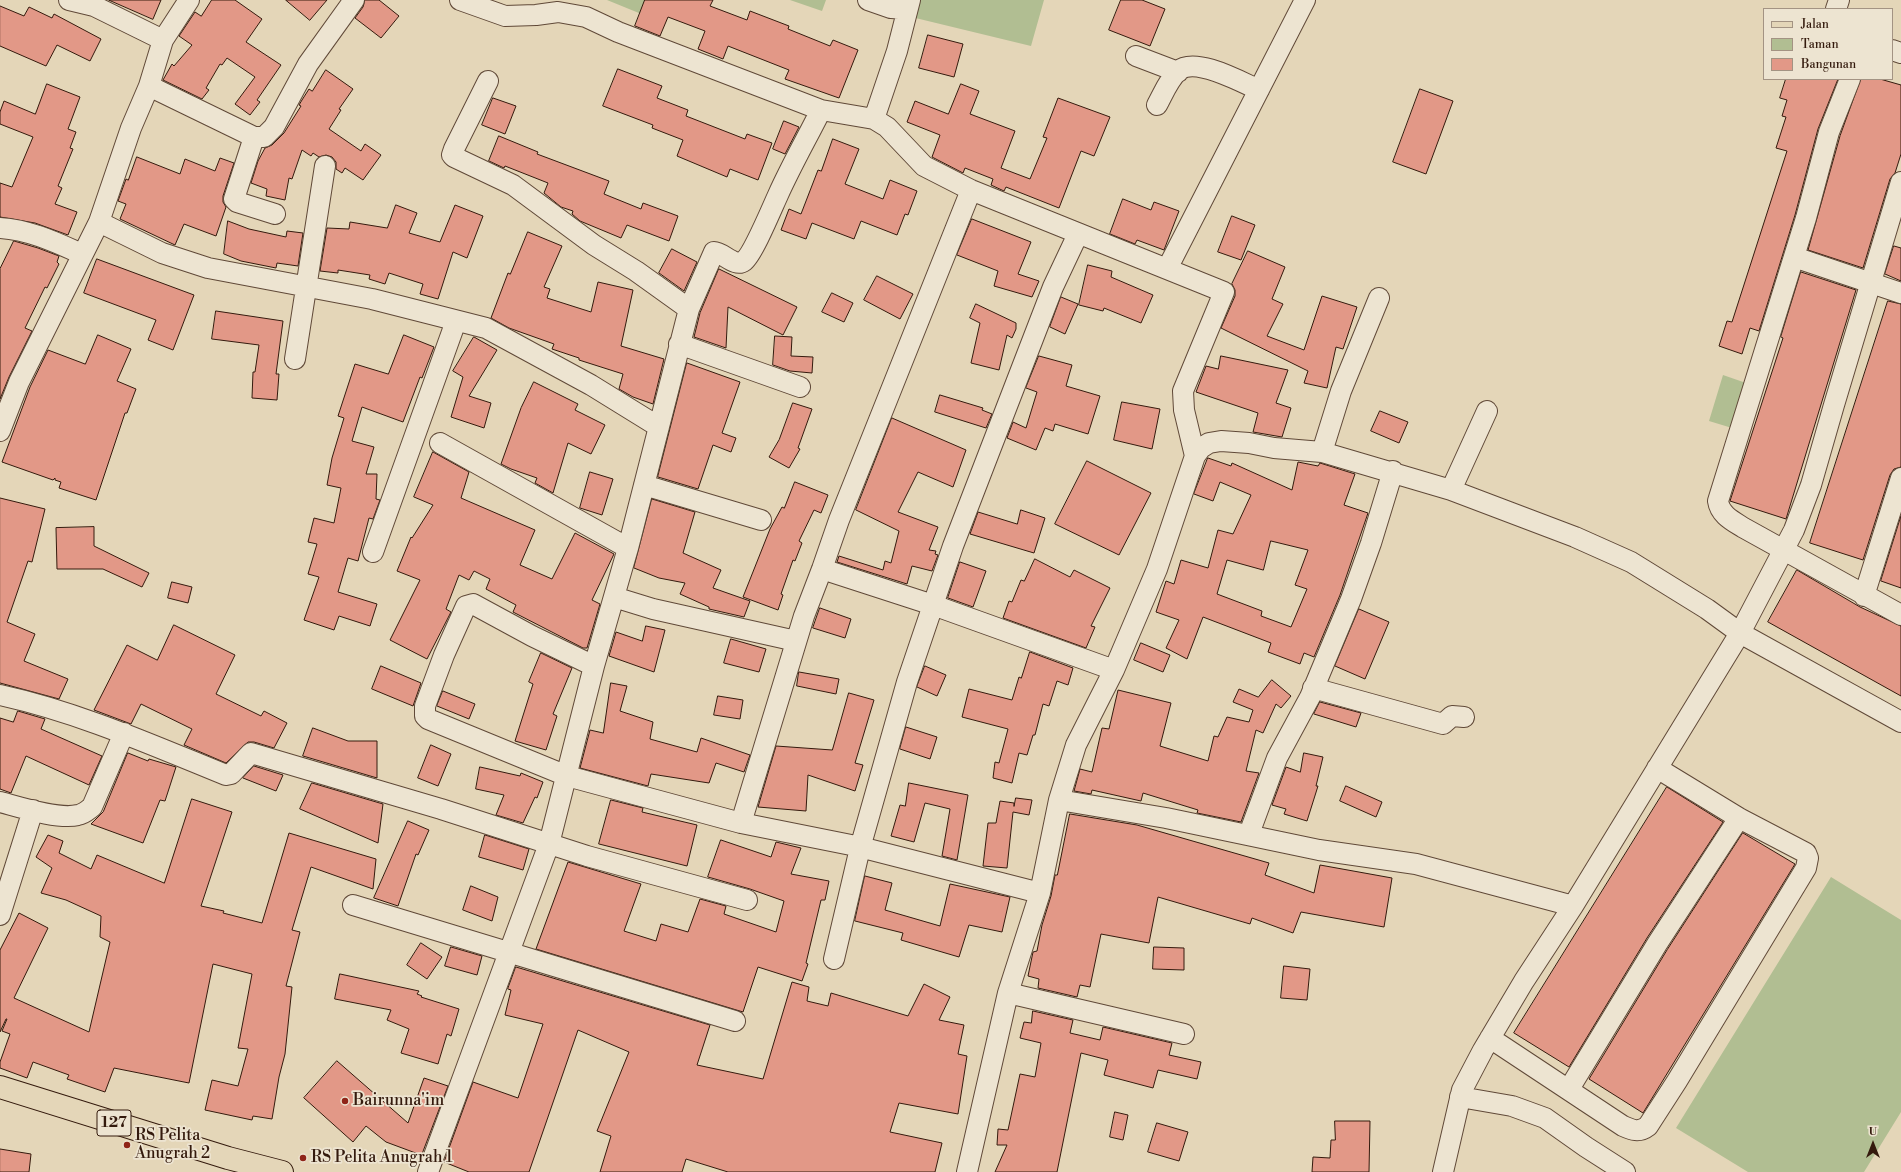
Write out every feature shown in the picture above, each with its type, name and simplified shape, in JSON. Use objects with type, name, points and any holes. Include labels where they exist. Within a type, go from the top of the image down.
[{"type":"main road","name":"127","points":[[0,1087],[228,1158],[281,1172]]},
{"type":"street","points":[[69,0],[94,6],[163,40]]},
{"type":"street","points":[[2,421],[19,382],[98,222],[131,128],[149,86],[163,40],[189,0]]},
{"type":"street","points":[[149,86],[254,137],[262,138],[268,134],[316,51],[354,0]]},
{"type":"street","points":[[460,0],[505,16],[536,15],[558,12],[586,17],[625,35],[821,110],[874,119],[887,127],[924,166],[971,190],[1224,292],[1183,390],[1184,410],[1195,456]]},
{"type":"street","points":[[868,0],[891,8],[909,4],[897,51],[874,119]]},
{"type":"street","points":[[1167,269],[1305,0]]},
{"type":"street","points":[[1136,56],[1178,72]]},
{"type":"street","points":[[1157,105],[1178,72],[1191,66],[1209,69],[1259,90]]},
{"type":"street","points":[[1850,80],[1829,132],[1794,257],[1718,501],[1719,507],[1724,515],[1744,528],[1901,616]]},
{"type":"street","points":[[488,81],[452,155],[512,185],[594,245],[636,271],[689,309]]},
{"type":"street","points":[[428,1172],[550,844],[594,666],[628,548],[689,309],[714,252],[719,252],[740,263],[745,260],[759,236],[821,110]]},
{"type":"street","points":[[254,137],[234,199],[236,202],[275,214]]},
{"type":"street","points":[[295,359],[325,166]]},
{"type":"street","points":[[1443,1172],[1460,1097],[1490,1038],[1524,981],[1573,906],[1740,633],[1794,530],[1811,485],[1901,182]]},
{"type":"street","points":[[741,823],[804,616],[839,520],[971,190]]},
{"type":"street","points":[[98,222],[162,253],[208,268],[307,288],[372,299],[486,328],[591,384],[659,427]]},
{"type":"street","points":[[0,228],[28,232],[82,254]]},
{"type":"street","points":[[834,959],[860,848],[907,682],[953,546],[1053,287],[1078,234]]},
{"type":"street","points":[[1794,257],[1901,293]]},
{"type":"street","points":[[1322,452],[1341,390],[1379,298]]},
{"type":"street","points":[[373,552],[456,321]]},
{"type":"street","points":[[679,344],[800,387]]},
{"type":"street","points":[[1451,490],[1487,411]]},
{"type":"street","points":[[967,1172],[1008,993],[1040,893],[1059,800],[1076,745],[1114,670],[1156,569],[1195,456],[1201,448],[1209,444],[1221,441],[1248,443],[1274,448],[1322,452],[1451,490],[1575,537],[1631,562],[1707,609],[1740,633],[1901,722]]},
{"type":"street","points":[[440,443],[628,548]]},
{"type":"street","points":[[1249,834],[1277,758],[1313,688],[1351,599],[1371,543],[1393,472]]},
{"type":"street","points":[[1864,596],[1901,478]]},
{"type":"street","points":[[644,485],[762,520]]},
{"type":"street","points":[[822,569],[933,605],[1114,670]]},
{"type":"street","points":[[614,597],[653,609],[796,641]]},
{"type":"street","points":[[594,666],[532,636],[472,604],[466,606],[444,655],[425,706],[425,716],[428,719],[567,776],[741,823],[860,848],[1040,893]]},
{"type":"street","points":[[1313,688],[1443,724],[1452,716],[1464,717]]},
{"type":"street","points":[[0,695],[26,701],[124,733],[226,774],[231,774],[251,753],[258,754],[292,766],[441,809],[550,844],[747,900]]},
{"type":"street","points":[[0,802],[33,810],[64,815],[78,815],[86,812],[92,807],[124,733]]},
{"type":"street","points":[[1490,1038],[1623,1126],[1640,1130],[1648,1126],[1677,1082],[1772,926],[1808,862],[1806,853],[1739,818],[1657,768]]},
{"type":"street","points":[[1059,800],[1166,818],[1249,834],[1319,850],[1416,864],[1573,906]]},
{"type":"street","points":[[0,915],[33,810]]},
{"type":"street","points":[[1569,1089],[1657,944],[1739,818]]},
{"type":"street","points":[[353,905],[735,1021]]},
{"type":"street","points":[[1008,993],[1184,1034]]},
{"type":"street","points":[[1460,1097],[1512,1106],[1545,1118],[1586,1147],[1626,1172]]},
{"type":"green space","points":[[607,0],[666,0],[656,20]]},
{"type":"green space","points":[[790,0],[826,0],[822,11]]},
{"type":"green space","points":[[904,0],[1044,0],[1031,46],[899,14]]},
{"type":"green space","points":[[1723,375],[1746,383],[1732,428],[1709,421]]},
{"type":"green space","points":[[1831,877],[1901,920],[1901,1112],[1864,1172],[1748,1172],[1676,1128]]},
{"type":"building","points":[[109,0],[161,0],[153,19]]},
{"type":"building","points":[[212,0],[235,0],[262,19],[246,42],[281,65],[257,100],[260,102],[250,115],[235,104],[255,77],[227,58],[222,65],[220,64],[206,88],[209,90],[202,99],[163,80],[172,64],[174,66],[192,45],[179,36],[195,12],[201,16]]},
{"type":"building","points":[[286,0],[327,0],[310,20]]},
{"type":"building","points":[[365,0],[379,0],[399,16],[381,38],[355,18],[363,7]]},
{"type":"building","points":[[645,0],[713,0],[710,6],[747,20],[750,11],[789,26],[788,29],[830,46],[833,40],[858,50],[839,98],[785,79],[789,70],[728,46],[723,59],[698,49],[705,31],[668,17],[660,36],[635,26]]},
{"type":"building","points":[[1121,0],[1142,0],[1165,9],[1150,46],[1109,30]]},
{"type":"building","points":[[0,6],[24,16],[29,7],[52,18],[54,14],[101,39],[90,61],[57,45],[46,66],[0,46]]},
{"type":"building","points":[[928,35],[963,44],[954,77],[919,68]]},
{"type":"building","points":[[618,69],[662,86],[657,98],[688,110],[686,116],[745,139],[747,134],[772,143],[758,180],[730,169],[727,177],[677,156],[683,140],[652,128],[653,125],[603,106]]},
{"type":"building","points":[[326,70],[353,89],[339,109],[341,110],[329,129],[361,151],[365,144],[381,155],[363,180],[345,168],[342,173],[336,169],[336,162],[332,157],[326,155],[319,157],[313,153],[311,156],[302,150],[292,179],[289,178],[285,200],[266,196],[267,189],[251,183],[258,161],[265,148],[272,145],[284,133],[301,106],[299,105],[309,89],[312,91]]},
{"type":"building","points":[[1786,80],[1838,80],[1818,129],[1795,215],[1759,331],[1750,328],[1742,354],[1719,346],[1727,321],[1732,322],[1787,151],[1776,148],[1786,117],[1782,116],[1787,100],[1780,98]]},
{"type":"building","points":[[1861,80],[1884,80],[1901,85],[1901,154],[1895,173],[1890,179],[1863,268],[1808,250],[1840,136]]},
{"type":"building","points":[[47,84],[80,97],[68,129],[76,132],[70,148],[73,149],[58,186],[62,188],[55,204],[77,212],[68,235],[35,223],[0,217],[0,183],[12,187],[33,137],[0,124],[0,112],[4,101],[35,114]]},
{"type":"building","points":[[961,84],[979,91],[970,114],[1015,131],[1001,168],[1030,179],[1047,138],[1043,137],[1058,98],[1110,117],[1094,156],[1081,151],[1059,208],[1006,187],[1004,191],[991,185],[993,179],[965,168],[963,173],[932,157],[940,135],[907,122],[915,101],[948,114]]},
{"type":"building","points":[[1420,89],[1453,101],[1426,174],[1393,162]]},
{"type":"building","points":[[493,98],[516,106],[505,134],[482,125]]},
{"type":"building","points":[[784,121],[799,127],[785,154],[773,149]]},
{"type":"building","points":[[499,136],[538,152],[537,154],[609,181],[604,194],[641,209],[643,203],[678,216],[669,241],[627,225],[621,238],[580,221],[572,214],[573,211],[561,207],[544,193],[548,183],[505,166],[504,168],[489,161]]},
{"type":"building","points":[[833,139],[859,149],[845,184],[883,199],[890,180],[917,191],[908,215],[905,214],[897,235],[861,221],[854,239],[812,223],[806,239],[781,230],[789,209],[801,214],[818,170],[821,171]]},
{"type":"building","points":[[137,157],[180,174],[185,159],[215,171],[220,158],[234,163],[223,196],[223,202],[226,207],[216,236],[184,224],[175,245],[120,219],[126,204],[118,201],[126,179],[128,180]]},
{"type":"building","points":[[1123,199],[1151,210],[1154,202],[1179,211],[1164,250],[1137,240],[1135,244],[1110,234]]},
{"type":"building","points":[[396,205],[417,213],[409,233],[440,242],[455,205],[483,216],[467,258],[453,252],[438,299],[420,294],[423,284],[389,273],[385,284],[369,279],[370,275],[338,270],[338,273],[320,271],[327,228],[349,229],[350,222],[387,228]]},
{"type":"building","points":[[1232,216],[1255,225],[1241,260],[1218,252]]},
{"type":"building","points":[[972,219],[1031,242],[1018,274],[1039,281],[1032,297],[994,286],[998,271],[957,255]]},
{"type":"building","points":[[228,221],[249,229],[286,237],[287,231],[303,233],[298,266],[277,263],[276,268],[241,261],[224,254]]},
{"type":"building","points":[[528,232],[562,246],[544,287],[550,289],[547,298],[591,312],[598,282],[633,290],[621,346],[664,359],[653,404],[633,397],[619,389],[623,374],[579,360],[579,358],[552,349],[554,344],[509,328],[491,318],[508,273],[510,274]]},
{"type":"building","points":[[14,241],[59,256],[57,262],[59,264],[47,288],[45,287],[25,328],[32,331],[9,377],[0,399],[0,269]]},
{"type":"building","points":[[1894,246],[1901,248],[1901,281],[1885,274]]},
{"type":"building","points":[[672,249],[697,262],[684,291],[659,273]]},
{"type":"building","points":[[1248,251],[1285,267],[1272,299],[1283,304],[1267,336],[1304,350],[1322,296],[1357,307],[1343,349],[1336,347],[1327,388],[1304,383],[1308,371],[1221,328],[1235,296],[1235,290],[1232,284]]},
{"type":"building","points":[[97,259],[194,295],[173,350],[148,340],[156,320],[84,293]]},
{"type":"building","points":[[1088,265],[1112,271],[1111,277],[1153,295],[1141,323],[1104,308],[1103,311],[1079,305]]},
{"type":"building","points":[[719,269],[797,307],[783,335],[728,307],[726,348],[694,337],[700,313]]},
{"type":"building","points":[[1801,272],[1856,290],[1786,519],[1730,501],[1783,338],[1781,337]]},
{"type":"building","points":[[877,276],[913,294],[900,319],[864,300]]},
{"type":"building","points":[[832,293],[853,303],[844,322],[822,312]]},
{"type":"building","points":[[1061,297],[1078,304],[1065,334],[1050,327]]},
{"type":"building","points":[[1888,301],[1901,304],[1901,467],[1894,469],[1890,475],[1863,560],[1810,543]]},
{"type":"building","points":[[976,304],[1016,323],[1016,329],[1012,338],[1007,335],[999,370],[971,363],[980,323],[970,318]]},
{"type":"building","points":[[216,311],[283,321],[276,374],[279,374],[277,400],[252,398],[253,372],[255,372],[259,345],[212,339]]},
{"type":"building","points":[[98,335],[131,349],[117,381],[136,389],[127,413],[125,413],[96,500],[59,488],[61,482],[55,480],[55,478],[53,480],[2,462],[30,387],[48,350],[85,364]]},
{"type":"building","points":[[404,335],[434,347],[422,378],[420,377],[403,422],[362,407],[352,441],[374,447],[366,474],[377,474],[376,499],[380,500],[373,519],[369,518],[358,561],[348,558],[338,592],[377,604],[370,626],[339,616],[334,630],[304,620],[319,577],[308,574],[317,544],[308,542],[314,518],[334,523],[341,488],[327,485],[332,458],[344,418],[338,416],[355,364],[388,374]]},
{"type":"building","points":[[775,336],[792,337],[791,356],[813,357],[812,373],[790,371],[773,365]]},
{"type":"building","points":[[474,337],[497,350],[469,396],[491,403],[484,428],[451,417],[463,377],[453,371]]},
{"type":"building","points":[[1039,356],[1072,365],[1066,386],[1100,396],[1088,434],[1055,424],[1053,431],[1045,428],[1036,450],[1007,438],[1013,422],[1026,428],[1037,392],[1026,388]]},
{"type":"building","points":[[1221,356],[1288,370],[1276,403],[1291,408],[1282,437],[1253,432],[1258,413],[1196,392],[1206,366],[1218,369]]},
{"type":"building","points":[[687,363],[740,382],[722,433],[736,438],[731,452],[713,445],[698,489],[658,477]]},
{"type":"building","points":[[534,382],[578,404],[575,410],[605,425],[591,454],[568,443],[553,493],[535,483],[537,478],[501,464],[521,408]]},
{"type":"building","points":[[940,395],[983,408],[982,410],[992,414],[986,428],[935,412]]},
{"type":"building","points":[[1122,402],[1160,409],[1152,449],[1114,440]]},
{"type":"building","points":[[793,403],[812,409],[798,448],[800,449],[789,468],[769,457],[779,440]]},
{"type":"building","points":[[1380,411],[1408,422],[1399,443],[1371,431]]},
{"type":"building","points":[[892,418],[966,450],[953,487],[918,472],[898,512],[938,527],[929,550],[936,551],[935,554],[938,555],[932,571],[912,566],[907,584],[837,562],[839,556],[883,570],[885,561],[891,563],[899,531],[856,510]]},
{"type":"building","points":[[433,452],[469,472],[461,498],[535,530],[520,565],[552,579],[575,533],[614,554],[592,600],[600,604],[587,648],[583,648],[513,612],[516,605],[486,589],[490,579],[474,571],[469,580],[459,575],[446,609],[451,612],[427,659],[390,640],[420,580],[397,571],[411,537],[412,538],[433,505],[414,497]]},
{"type":"building","points":[[1208,458],[1231,466],[1232,463],[1292,490],[1298,462],[1318,466],[1320,463],[1355,474],[1344,505],[1368,513],[1340,595],[1314,657],[1304,653],[1300,664],[1268,652],[1271,643],[1203,617],[1187,659],[1166,648],[1179,620],[1156,612],[1166,581],[1174,584],[1181,560],[1208,568],[1218,530],[1233,534],[1251,495],[1220,482],[1213,501],[1194,494]],"holes":[[[1271,541],[1308,550],[1295,585],[1307,589],[1291,627],[1261,616],[1262,611],[1217,594],[1227,560],[1263,570]]]},
{"type":"building","points":[[1087,461],[1151,493],[1119,555],[1055,524]]},
{"type":"building","points":[[590,472],[613,479],[602,515],[580,508]]},
{"type":"building","points":[[795,482],[828,495],[821,513],[814,510],[799,541],[802,543],[795,561],[793,560],[781,594],[783,595],[778,610],[743,597],[770,529],[782,507],[784,508]]},
{"type":"building","points":[[0,498],[45,509],[32,562],[28,561],[7,622],[35,634],[24,661],[68,679],[59,699],[0,683]]},
{"type":"building","points":[[652,499],[695,512],[683,553],[721,570],[713,588],[750,601],[744,617],[709,609],[709,607],[680,594],[685,583],[659,578],[634,568]]},
{"type":"building","points":[[1021,510],[1045,518],[1034,553],[970,534],[978,512],[1017,524]]},
{"type":"building","points":[[1901,516],[1901,588],[1881,581]]},
{"type":"building","points":[[94,527],[94,546],[149,573],[142,587],[103,569],[57,569],[56,528]]},
{"type":"building","points":[[1035,559],[1070,577],[1074,570],[1110,588],[1091,626],[1095,627],[1086,648],[1003,618],[1009,601],[1012,602],[1021,580],[1024,581]]},
{"type":"building","points":[[960,562],[986,571],[973,607],[948,598]]},
{"type":"building","points":[[1797,570],[1860,607],[1901,626],[1901,696],[1768,622]]},
{"type":"building","points":[[172,582],[192,587],[188,603],[168,598]]},
{"type":"building","points":[[820,608],[851,619],[845,638],[813,628]]},
{"type":"building","points":[[1359,609],[1389,622],[1365,679],[1335,666]]},
{"type":"building","points":[[174,625],[235,655],[216,694],[261,716],[264,711],[287,723],[274,748],[254,742],[248,742],[226,763],[184,745],[192,729],[141,704],[131,724],[94,710],[127,645],[157,660]]},
{"type":"building","points":[[646,626],[665,630],[654,672],[609,656],[616,632],[642,641]]},
{"type":"building","points":[[731,639],[766,649],[759,672],[724,663]]},
{"type":"building","points":[[1141,643],[1170,655],[1163,672],[1134,660]]},
{"type":"building","points":[[1030,652],[1073,668],[1068,685],[1057,681],[1049,706],[1043,704],[1035,735],[1033,735],[1027,755],[1019,753],[1012,783],[993,778],[995,762],[999,763],[1008,729],[962,717],[969,689],[1012,700],[1019,677],[1021,678]]},
{"type":"building","points":[[541,653],[572,668],[553,714],[557,716],[546,750],[515,741],[533,684],[529,682]]},
{"type":"building","points":[[381,666],[421,683],[413,706],[372,689]]},
{"type":"building","points":[[925,666],[946,675],[937,696],[917,687]]},
{"type":"building","points":[[799,672],[839,679],[836,694],[797,686]]},
{"type":"building","points":[[1272,680],[1291,696],[1281,708],[1276,704],[1263,733],[1256,730],[1246,771],[1259,773],[1241,822],[1197,813],[1198,810],[1143,793],[1141,801],[1092,790],[1091,794],[1074,791],[1080,769],[1092,772],[1102,728],[1109,729],[1118,690],[1171,703],[1160,746],[1208,761],[1214,736],[1218,737],[1227,717],[1249,722],[1253,710],[1233,702],[1239,689],[1258,697]]},
{"type":"building","points":[[611,683],[627,686],[620,711],[653,722],[650,739],[697,752],[701,738],[750,755],[744,772],[716,763],[709,783],[651,774],[648,786],[580,768],[590,730],[603,733]]},
{"type":"building","points":[[443,691],[475,704],[469,719],[437,706]]},
{"type":"building","points":[[849,693],[874,700],[855,763],[863,765],[855,791],[808,775],[806,811],[758,807],[776,746],[832,750]]},
{"type":"building","points":[[718,696],[743,700],[740,719],[714,715]]},
{"type":"building","points":[[1320,702],[1361,713],[1356,727],[1314,714]]},
{"type":"building","points":[[18,711],[45,719],[41,729],[102,756],[89,785],[26,756],[11,793],[0,789],[0,718],[13,722]]},
{"type":"building","points":[[906,727],[937,737],[930,759],[900,749]]},
{"type":"building","points":[[313,728],[348,741],[377,741],[377,778],[303,756]]},
{"type":"building","points":[[431,745],[451,754],[438,786],[418,778]]},
{"type":"building","points":[[128,753],[148,761],[149,759],[176,767],[165,801],[160,800],[143,843],[91,824],[103,812]]},
{"type":"building","points":[[1304,753],[1323,757],[1316,786],[1318,786],[1307,821],[1284,814],[1286,809],[1272,805],[1286,767],[1300,772]]},
{"type":"building","points":[[254,766],[283,775],[276,791],[243,778]]},
{"type":"building","points":[[480,767],[520,776],[521,773],[543,782],[537,798],[535,797],[523,823],[496,815],[504,795],[476,789]]},
{"type":"building","points":[[312,783],[383,804],[378,843],[300,809]]},
{"type":"building","points":[[909,783],[968,795],[957,860],[942,856],[950,809],[925,803],[914,842],[891,836],[900,805],[905,806]]},
{"type":"building","points":[[1346,786],[1382,802],[1376,817],[1340,801]]},
{"type":"building","points":[[1667,787],[1723,822],[1647,938],[1569,1067],[1514,1033]]},
{"type":"building","points":[[1016,798],[1032,800],[1029,815],[1013,812],[1007,868],[983,866],[988,823],[996,823],[1000,801],[1014,803],[1014,806]]},
{"type":"building","points":[[192,799],[232,812],[201,906],[224,911],[223,913],[262,923],[289,833],[376,859],[373,889],[311,867],[292,930],[300,932],[286,986],[292,987],[285,1054],[279,1077],[272,1119],[253,1116],[252,1120],[205,1110],[212,1080],[238,1086],[248,1049],[238,1048],[252,974],[213,964],[189,1083],[114,1068],[105,1092],[67,1079],[69,1075],[33,1062],[27,1078],[0,1068],[0,1062],[10,1034],[2,1031],[7,1019],[0,1032],[0,950],[19,913],[48,928],[14,998],[89,1032],[110,942],[100,937],[101,916],[66,900],[41,893],[52,868],[36,857],[48,835],[63,841],[59,853],[91,869],[97,855],[164,883]]},
{"type":"building","points":[[611,800],[643,808],[642,812],[697,825],[687,866],[599,844]]},
{"type":"building","points":[[1070,814],[1137,825],[1269,863],[1265,875],[1314,893],[1320,865],[1392,878],[1384,927],[1301,912],[1293,933],[1252,918],[1250,924],[1158,897],[1149,943],[1101,934],[1090,987],[1080,985],[1077,997],[1038,988],[1039,979],[1028,976],[1033,952],[1037,951],[1055,875],[1057,875]]},
{"type":"building","points":[[408,821],[429,830],[418,855],[416,854],[398,906],[374,898]]},
{"type":"building","points":[[1743,833],[1795,864],[1643,1113],[1589,1079],[1667,950]]},
{"type":"building","points":[[485,835],[529,849],[523,870],[479,857]]},
{"type":"building","points":[[721,840],[771,857],[776,842],[801,848],[791,874],[829,881],[825,900],[821,900],[806,963],[808,964],[802,981],[758,967],[743,1012],[536,949],[568,862],[641,884],[624,931],[656,941],[661,924],[688,932],[700,899],[726,906],[724,914],[776,932],[784,901],[750,889],[708,877]]},
{"type":"building","points":[[865,876],[892,883],[885,910],[940,926],[950,884],[1010,897],[1002,932],[969,925],[959,957],[901,940],[903,933],[855,921]]},
{"type":"building","points":[[471,886],[498,897],[492,921],[463,910]]},
{"type":"building","points":[[421,943],[442,957],[427,979],[407,965]]},
{"type":"building","points":[[451,947],[482,956],[477,975],[445,966]]},
{"type":"building","points":[[1154,947],[1184,948],[1184,970],[1153,969]]},
{"type":"building","points":[[1284,966],[1310,969],[1307,1000],[1281,998]]},
{"type":"building","points":[[516,967],[710,1025],[697,1065],[763,1079],[792,982],[809,987],[807,1001],[828,1006],[831,993],[908,1016],[924,984],[950,997],[939,1020],[964,1025],[958,1054],[967,1056],[958,1114],[899,1103],[890,1132],[942,1143],[935,1172],[728,1172],[686,1159],[682,1172],[600,1172],[611,1136],[597,1131],[629,1052],[578,1030],[529,1172],[469,1172],[444,1162],[473,1082],[518,1098],[543,1024],[505,1015],[511,990],[508,989]]},
{"type":"building","points":[[340,974],[419,991],[417,994],[422,996],[421,997],[459,1009],[451,1036],[447,1034],[438,1064],[401,1053],[409,1029],[387,1020],[391,1010],[335,999]]},
{"type":"building","points":[[1033,1011],[1073,1020],[1070,1033],[1100,1040],[1103,1027],[1172,1043],[1169,1055],[1201,1062],[1197,1079],[1158,1070],[1153,1088],[1104,1075],[1108,1060],[1081,1053],[1057,1172],[995,1172],[1007,1145],[997,1145],[998,1129],[1008,1130],[1020,1074],[1035,1077],[1041,1043],[1020,1038],[1024,1022],[1031,1023]]},
{"type":"building","points":[[337,1061],[408,1123],[424,1078],[448,1086],[421,1155],[386,1142],[366,1126],[353,1142],[304,1098]]},
{"type":"building","points":[[1115,1112],[1128,1115],[1123,1140],[1110,1137]]},
{"type":"building","points":[[1335,1121],[1370,1121],[1369,1172],[1312,1172],[1313,1157],[1330,1158],[1331,1140],[1335,1140]]},
{"type":"building","points":[[1157,1123],[1188,1132],[1179,1161],[1148,1152]]},
{"type":"building","points":[[0,1149],[31,1154],[29,1172],[0,1172]]},
{"type":"place","name":"Bairunna'im","points":[[345,1101]]},
{"type":"place","name":"RS Pelita Anugrah 2","points":[[127,1145]]},
{"type":"place","name":"RS Pelita Anugrah 1","points":[[303,1158]]}]
